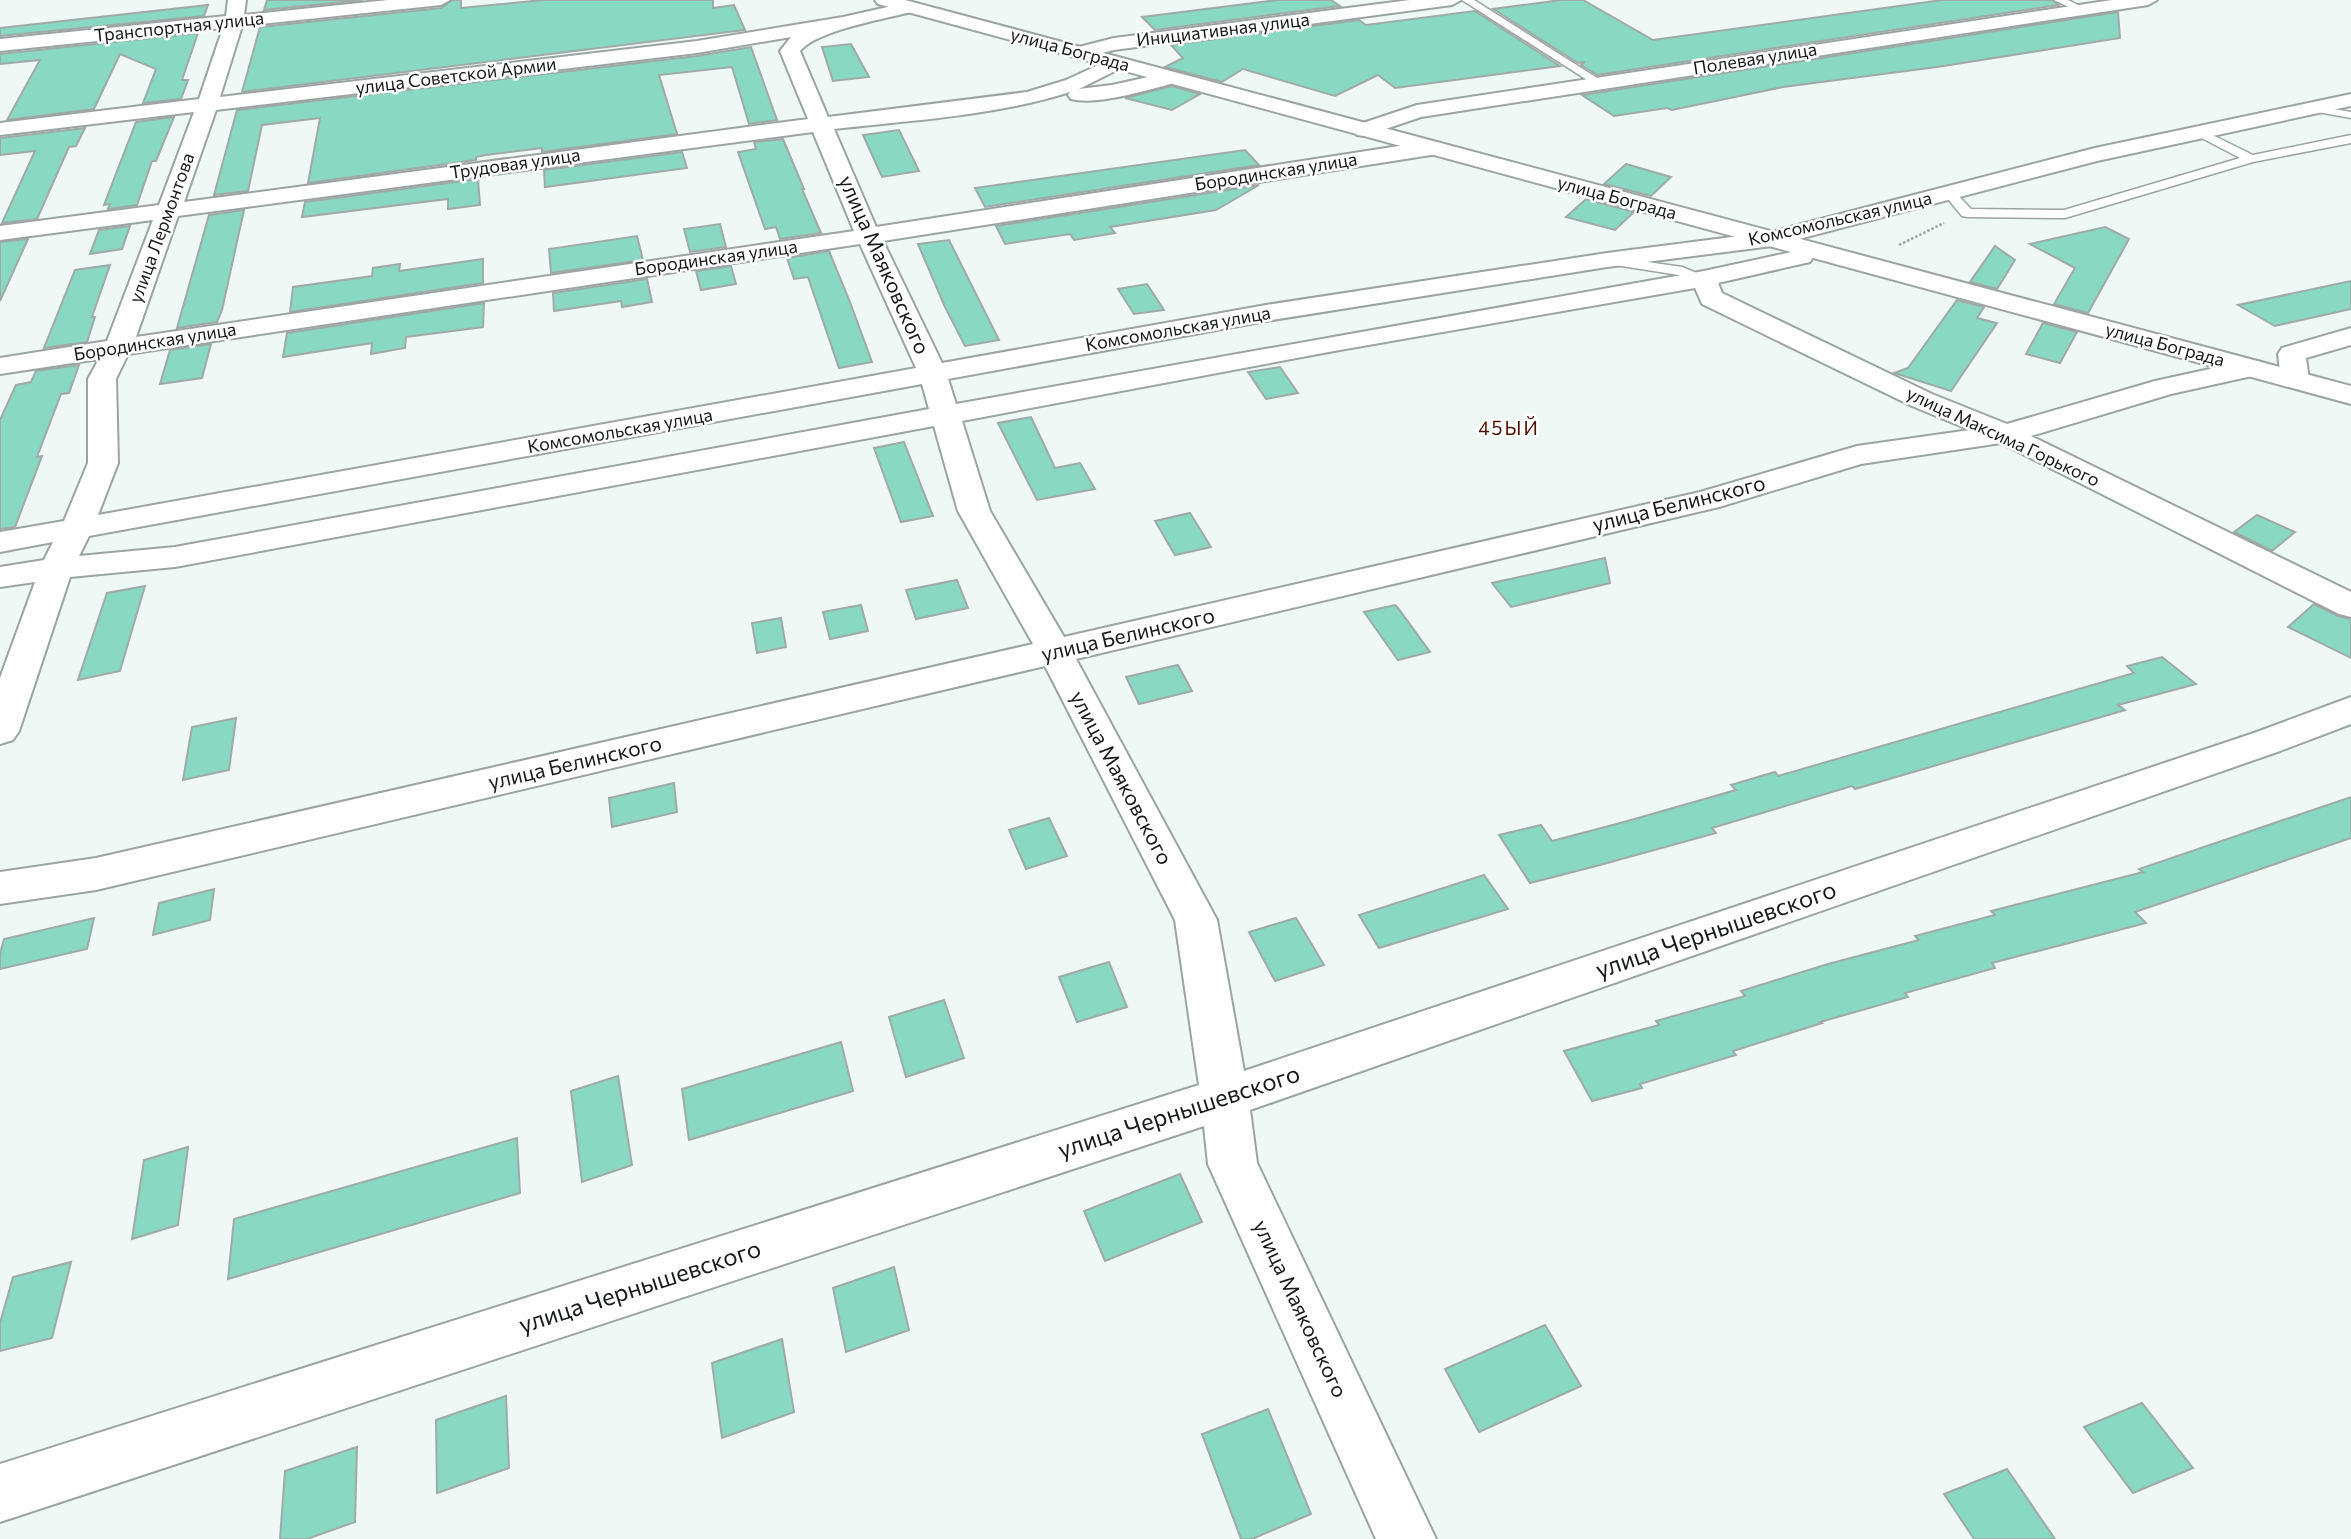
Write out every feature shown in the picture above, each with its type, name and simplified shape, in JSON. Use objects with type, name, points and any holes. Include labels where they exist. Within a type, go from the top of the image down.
[{"type":"street","name":"Транспортная улица","points":[[0,46],[235,11],[441,0]]},
{"type":"street","name":"улица Бограда","points":[[885,0],[2351,395]]},
{"type":"street","name":"Инициативная улица","points":[[1078,52],[1114,44],[1452,0]]},
{"type":"street","name":"Полевая улица","points":[[1365,130],[1417,111],[2148,0]]},
{"type":"street","name":"улица Советской Армии","points":[[0,129],[697,47],[843,23],[910,7]]},
{"type":"street","name":"улица Лермонтова","points":[[0,731],[56,568],[77,528],[103,463],[102,379],[118,348],[207,106],[235,11]]},
{"type":"street","name":"улица Маяковского","points":[[843,23],[799,40],[790,51],[868,236],[933,374],[974,511],[1055,652],[1196,920],[1233,1164],[1406,1539]]},
{"type":"street","name":"Трудовая улица","points":[[1030,97],[1073,84],[1116,63]]},
{"type":"street","name":"Трудовая улица","points":[[0,233],[1030,97],[1112,92],[1171,78]]},
{"type":"street","name":"Комсомольская улица","points":[[0,542],[1266,313],[1608,260],[1772,239],[2196,131],[2351,100]]},
{"type":"street","name":"Бородинская улица","points":[[0,366],[499,289],[868,236],[1431,148]]},
{"type":"street","name":"Комсомольская улица","points":[[0,577],[56,568],[175,557],[1334,343],[1704,279],[1823,253]]},
{"type":"street","name":"улица Максима Горького","points":[[1704,279],[1711,298],[1922,400],[2005,434],[2351,606]]},
{"type":"street","points":[[2295,380],[2292,354],[2351,336]]},
{"type":"street","name":"улица Белинского","points":[[0,888],[96,874],[1709,500],[1857,455],[2005,434],[2165,387],[2251,368]]},
{"type":"street","name":"улица Чернышевского","points":[[0,1493],[1225,1098],[2228,755],[2351,710]]},
{"type":"lane","points":[[1467,0],[1599,83]]},
{"type":"lane","points":[[2059,0],[2081,9]]},
{"type":"lane","points":[[2311,108],[2351,115]]},
{"type":"lane","points":[[2196,131],[2251,159]]},
{"type":"lane","points":[[1949,193],[1968,213],[2065,214],[2251,159],[2351,139]]},
{"type":"lane","points":[[1608,260],[1682,271],[1704,279]]},
{"type":"building","points":[[267,0],[363,0],[264,10]]},
{"type":"building","points":[[452,0],[461,0],[461,8],[543,0],[713,0],[713,8],[734,5],[745,30],[242,92],[260,27],[441,8]]},
{"type":"building","points":[[1277,0],[1331,0],[1340,6],[1155,30],[1142,17]]},
{"type":"building","points":[[1561,0],[1583,0],[1653,40],[1942,0],[2052,0],[2059,5],[1597,75],[1581,65],[1585,62],[1578,63],[1493,9]]},
{"type":"building","points":[[208,5],[204,16],[0,36],[0,28]]},
{"type":"building","points":[[1475,11],[1560,66],[1395,88],[1378,75],[1335,96],[1243,69],[1222,82],[1165,67],[1183,58],[1171,45],[1359,20],[1366,25]]},
{"type":"building","points":[[2118,12],[2120,38],[1937,67],[1783,87],[1672,110],[1667,108],[1614,116],[1582,95]]},
{"type":"building","points":[[198,33],[182,80],[188,80],[181,99],[143,103],[156,69],[120,54],[94,109],[7,120],[40,60],[0,64],[0,54]]},
{"type":"building","points":[[851,44],[869,77],[833,81],[822,47]]},
{"type":"building","points":[[751,47],[777,120],[749,124],[732,67],[659,75],[677,134],[542,152],[542,148],[486,155],[476,157],[476,160],[308,183],[320,118],[262,125],[248,191],[214,195],[237,110],[697,56]]},
{"type":"building","points":[[1172,86],[1200,94],[1172,110],[1125,98]]},
{"type":"building","points":[[174,117],[156,161],[152,161],[137,205],[108,209],[110,204],[104,205],[136,122]]},
{"type":"building","points":[[85,128],[76,146],[69,147],[37,219],[2,223],[35,151],[0,155],[0,138]]},
{"type":"building","points":[[899,130],[919,171],[882,177],[863,135]]},
{"type":"building","points":[[783,139],[821,233],[780,239],[776,227],[765,229],[738,152],[756,149],[754,142]]},
{"type":"building","points":[[1245,150],[1259,165],[985,207],[975,188]]},
{"type":"building","points":[[682,152],[687,168],[545,187],[544,170]]},
{"type":"building","points":[[1626,164],[1671,177],[1651,196],[1604,184]]},
{"type":"building","points":[[478,179],[480,205],[448,209],[448,199],[302,217],[305,202]]},
{"type":"building","points":[[1259,185],[1216,210],[1110,227],[1115,233],[1074,240],[1070,234],[1005,244],[996,226]]},
{"type":"building","points":[[1586,199],[1634,212],[1615,230],[1566,217]]},
{"type":"building","points":[[244,210],[217,322],[177,328],[209,215]]},
{"type":"building","points":[[720,224],[726,247],[690,252],[684,229]]},
{"type":"building","points":[[130,226],[122,249],[90,254],[99,230]]},
{"type":"building","points":[[2105,227],[2129,239],[2088,313],[2054,304],[2075,268],[2030,244]]},
{"type":"building","points":[[637,236],[643,260],[551,273],[549,249]]},
{"type":"building","points":[[28,239],[0,301],[0,242]]},
{"type":"building","points":[[949,240],[999,340],[965,346],[945,307],[918,244]]},
{"type":"building","points":[[1995,246],[2015,260],[1997,289],[1970,282]]},
{"type":"building","points":[[829,251],[872,362],[839,368],[808,277],[794,279],[787,258]]},
{"type":"building","points":[[483,259],[483,283],[290,312],[293,287],[372,276],[373,268],[400,264],[399,271]]},
{"type":"building","points":[[110,265],[92,317],[95,317],[87,342],[44,348],[75,270]]},
{"type":"building","points":[[731,266],[736,284],[701,290],[696,271]]},
{"type":"building","points":[[647,279],[652,302],[622,307],[621,301],[554,311],[553,293]]},
{"type":"building","points":[[2351,281],[2351,309],[2275,326],[2238,305]]},
{"type":"building","points":[[1147,284],[1164,310],[1134,314],[1118,289]]},
{"type":"building","points":[[1957,300],[1984,307],[1977,318],[1997,323],[1951,391],[1894,373],[1908,368]]},
{"type":"building","points":[[484,303],[483,327],[406,337],[405,348],[371,354],[372,343],[283,357],[287,333]]},
{"type":"building","points":[[2043,323],[2077,332],[2060,363],[2026,354]]},
{"type":"building","points":[[211,344],[202,378],[160,384],[170,350]]},
{"type":"building","points":[[79,365],[69,393],[61,394],[37,457],[42,456],[15,527],[0,529],[0,420],[16,385],[31,382],[36,371]]},
{"type":"building","points":[[1280,367],[1298,393],[1266,399],[1248,372]]},
{"type":"building","points":[[1031,417],[1055,468],[1080,463],[1095,489],[1037,500],[998,423]]},
{"type":"building","points":[[904,442],[933,516],[901,522],[874,448]]},
{"type":"building","points":[[1190,513],[1211,547],[1175,555],[1155,521]]},
{"type":"building","points":[[2257,515],[2295,532],[2272,551],[2234,532]]},
{"type":"building","points":[[1605,558],[1610,583],[1511,607],[1492,583]]},
{"type":"building","points":[[957,580],[968,608],[916,619],[906,590]]},
{"type":"building","points":[[145,586],[120,671],[78,680],[107,593]]},
{"type":"building","points":[[2314,604],[2338,616],[2351,619],[2351,658],[2288,627]]},
{"type":"building","points":[[861,605],[868,631],[830,639],[823,612]]},
{"type":"building","points":[[1395,605],[1430,652],[1398,660],[1364,612]]},
{"type":"building","points":[[781,618],[786,647],[757,653],[752,623]]},
{"type":"building","points":[[2162,657],[2196,684],[2118,705],[2125,710],[1855,789],[1852,786],[1712,828],[1716,833],[1600,865],[1530,883],[1499,835],[1541,825],[1552,841],[1624,822],[1736,790],[1731,785],[1775,772],[1778,776],[2134,673],[2127,666]]},
{"type":"building","points":[[1178,665],[1192,691],[1139,704],[1126,677]]},
{"type":"building","points":[[236,718],[229,770],[183,780],[192,727]]},
{"type":"building","points":[[674,783],[677,812],[612,827],[609,798]]},
{"type":"building","points":[[2351,797],[2351,838],[2135,912],[2146,923],[1992,963],[1995,968],[1905,993],[1908,997],[1733,1051],[1736,1055],[1640,1084],[1642,1088],[1592,1101],[1564,1051],[1659,1025],[1656,1021],[1745,996],[1741,991],[1919,940],[1915,936],[1995,915],[1991,911],[2143,872],[2139,869]]},
{"type":"building","points":[[1049,818],[1067,856],[1026,869],[1009,830]]},
{"type":"building","points":[[1484,875],[1508,909],[1379,948],[1359,915]]},
{"type":"building","points":[[214,889],[210,920],[153,935],[159,903]]},
{"type":"building","points":[[94,918],[87,949],[0,969],[4,939]]},
{"type":"building","points":[[1296,918],[1324,965],[1275,981],[1249,932]]},
{"type":"building","points":[[1109,962],[1127,1007],[1077,1022],[1059,977]]},
{"type":"building","points":[[944,1000],[964,1058],[906,1077],[889,1017]]},
{"type":"building","points":[[841,1042],[853,1091],[689,1140],[682,1089]]},
{"type":"building","points":[[618,1076],[632,1165],[582,1182],[571,1091]]},
{"type":"building","points":[[517,1138],[520,1193],[228,1279],[234,1219]]},
{"type":"building","points":[[188,1147],[178,1225],[132,1239],[144,1160]]},
{"type":"building","points":[[1180,1174],[1202,1222],[1105,1261],[1084,1211]]},
{"type":"building","points":[[71,1262],[52,1338],[0,1351],[0,1323],[13,1277]]},
{"type":"building","points":[[894,1267],[909,1330],[846,1352],[833,1288]]},
{"type":"building","points":[[1545,1325],[1581,1386],[1479,1432],[1445,1369]]},
{"type":"building","points":[[782,1339],[794,1412],[722,1438],[712,1363]]},
{"type":"building","points":[[506,1396],[509,1468],[437,1493],[436,1420]]},
{"type":"building","points":[[2142,1403],[2193,1468],[2133,1493],[2084,1427]]},
{"type":"building","points":[[1268,1409],[1311,1514],[1252,1539],[1241,1539],[1202,1434]]},
{"type":"building","points":[[357,1447],[355,1522],[307,1539],[280,1539],[285,1471]]},
{"type":"building","points":[[2007,1469],[2055,1539],[1974,1539],[1944,1494]]},
{"type":"district","name":"45ЫЙ","points":[[1509,428]]}]
